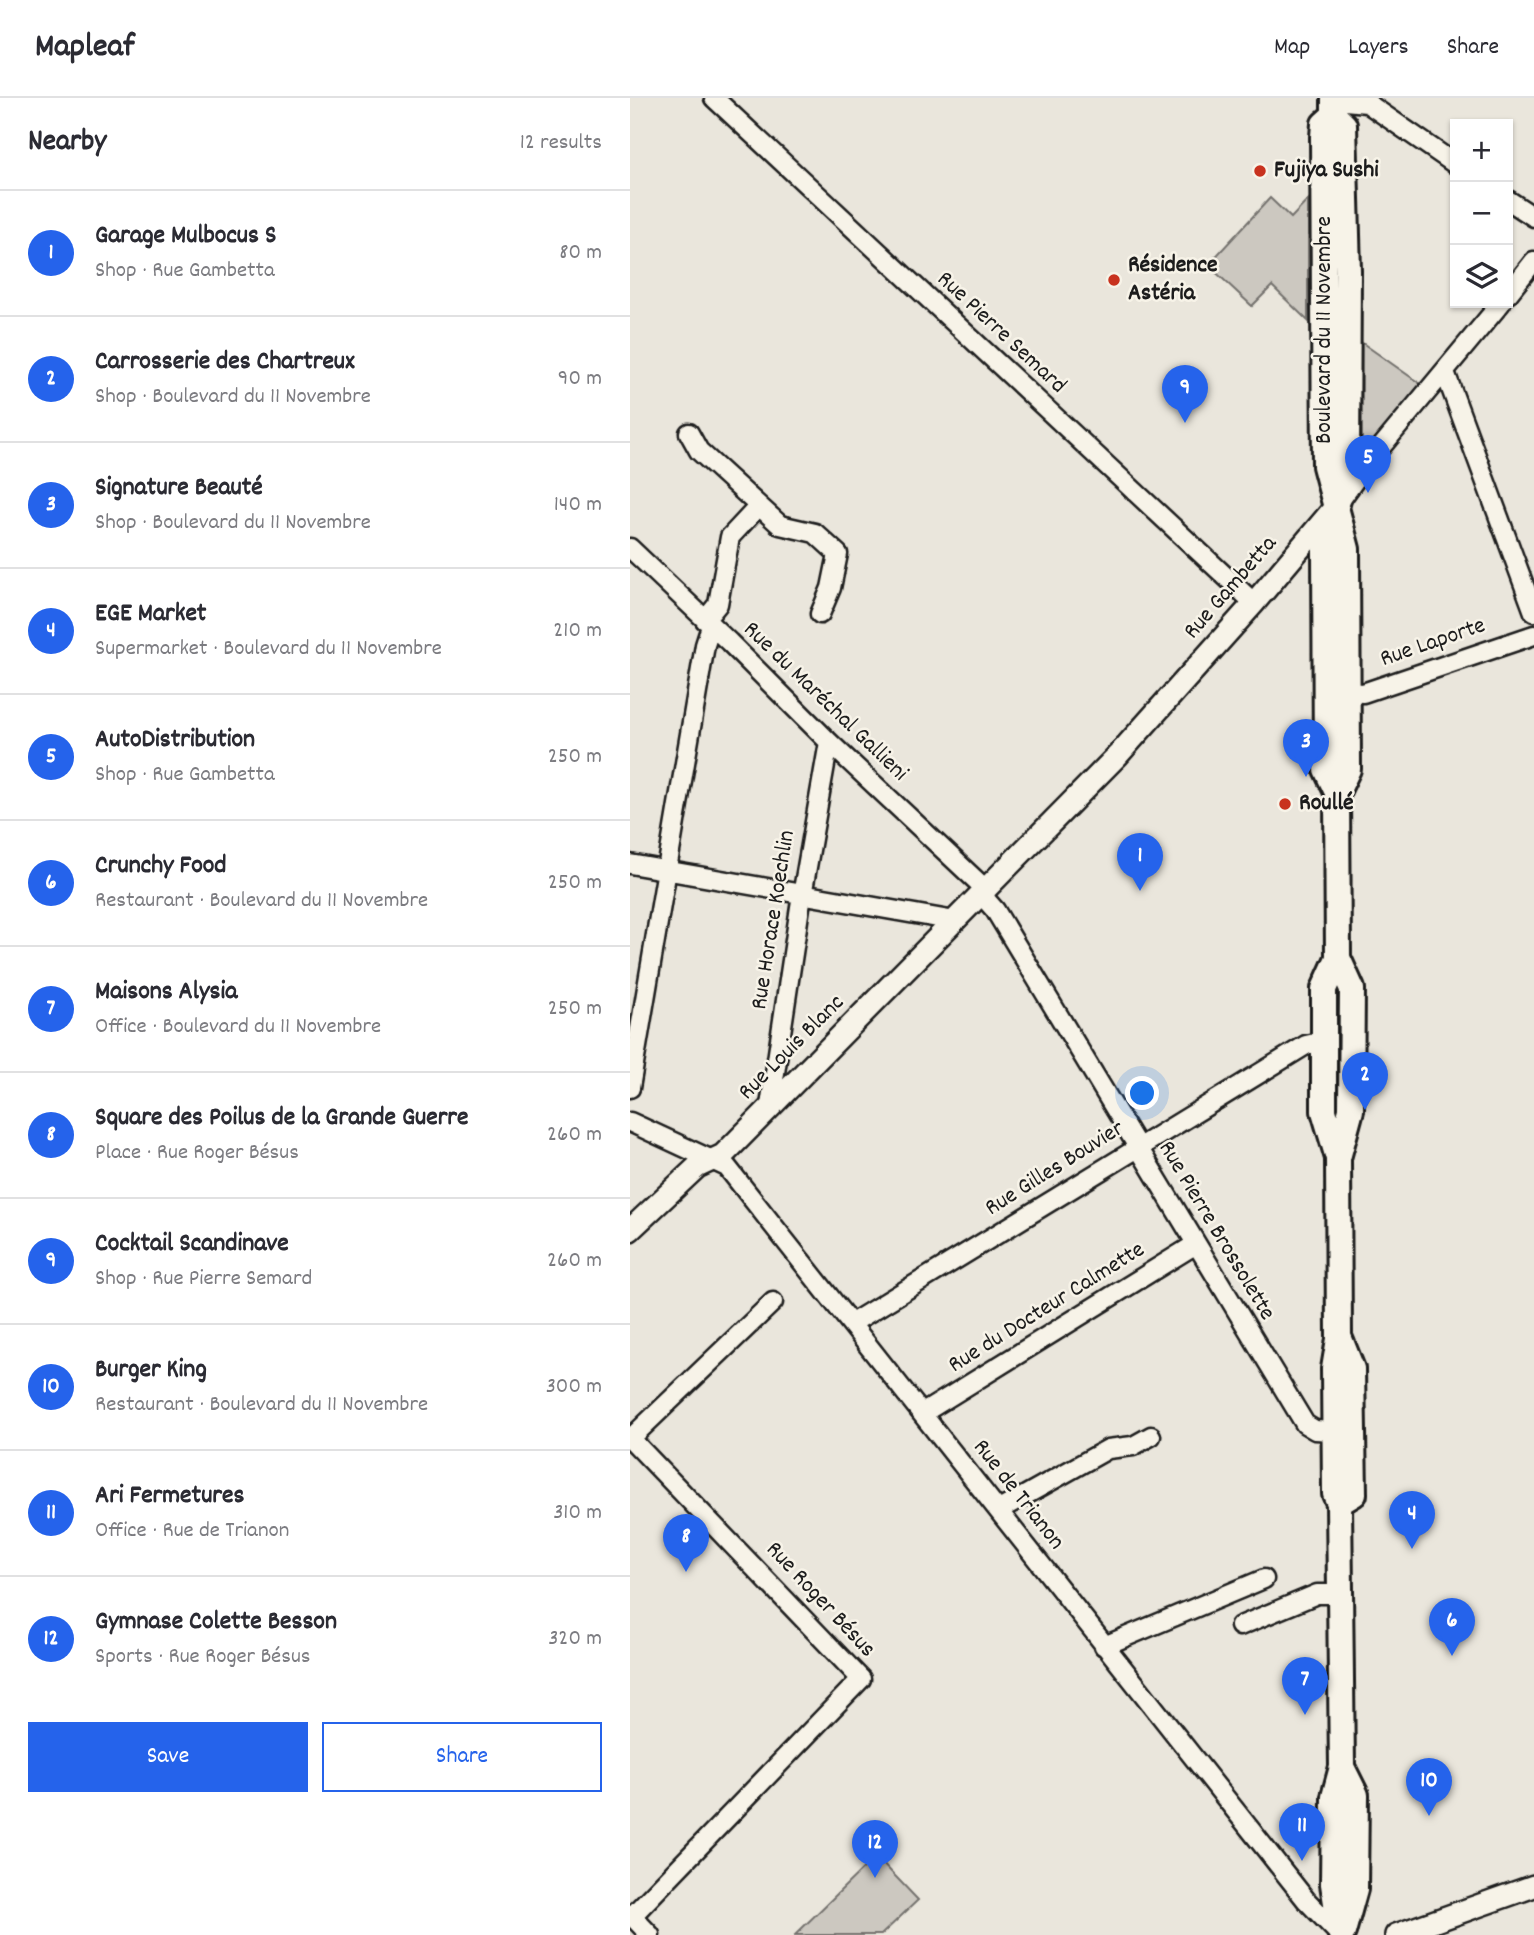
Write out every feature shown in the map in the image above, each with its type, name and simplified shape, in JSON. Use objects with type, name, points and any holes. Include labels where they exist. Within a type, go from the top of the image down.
[{"type":"main road","name":"Boulevard du 11 Novembre","points":[[1334,104],[1324,124],[1323,137],[1325,466],[1347,549],[1348,692],[1348,769],[1336,792]]},
{"type":"main road","name":"Boulevard du 11 Novembre","points":[[1334,104],[1344,125],[1348,271],[1347,465],[1325,550],[1326,769],[1336,792],[1338,958],[1352,989],[1351,1110],[1338,1158],[1339,1339],[1334,1369],[1335,1494],[1339,1503],[1342,1767],[1334,1797],[1332,1884],[1341,1935]]},
{"type":"main road","name":"Boulevard du 11 Novembre","points":[[1338,958],[1324,989],[1324,1111],[1338,1158]]},
{"type":"main road","name":"Boulevard du 11 Novembre","points":[[1339,1339],[1352,1369],[1354,1494],[1339,1503]]},
{"type":"street","name":"Rue Pierre Semard","points":[[714,98],[1254,603]]},
{"type":"street","points":[[1334,104],[1367,103],[1450,161]]},
{"type":"street","points":[[1513,203],[1534,218]]},
{"type":"street","points":[[1513,288],[1534,261]]},
{"type":"street","name":"Rue Gambetta","points":[[983,892],[1118,755],[1254,603],[1497,308]]},
{"type":"street","points":[[1445,372],[1534,612]]},
{"type":"street","points":[[689,433],[699,451],[780,525],[815,533],[838,554],[831,588],[820,614]]},
{"type":"street","points":[[630,1088],[708,623],[718,604],[730,537],[759,506]]},
{"type":"street","name":"Rue du Maréchal Gallieni","points":[[630,548],[829,742],[975,878],[983,892]]},
{"type":"street","name":"Rue Laporte","points":[[1348,692],[1363,693],[1534,635]]},
{"type":"street","name":"Rue Horace Koechlin","points":[[770,1106],[829,742]]},
{"type":"street","points":[[630,864],[955,921]]},
{"type":"street","name":"Rue Louis Blanc","points":[[630,1230],[697,1167],[723,1155],[983,892]]},
{"type":"street","name":"Rue Pierre Brossolette","points":[[983,892],[1305,1424],[1315,1430],[1335,1431]]},
{"type":"street","name":"Rue Gilles Bouvier","points":[[852,1323],[1307,1045],[1324,1041]]},
{"type":"street","name":"Rue de Trianon","points":[[630,1122],[727,1167],[1306,1900],[1341,1935]]},
{"type":"street","name":"Rue du Docteur Calmette","points":[[923,1413],[1196,1244]]},
{"type":"street","points":[[630,1439],[773,1302]]},
{"type":"street","points":[[999,1510],[1108,1449],[1133,1446],[1151,1436]]},
{"type":"street","name":"Rue Roger Bésus","points":[[630,1439],[861,1679],[631,1915]]},
{"type":"street","points":[[1104,1646],[1264,1578]]},
{"type":"street","points":[[1240,1626],[1317,1594],[1340,1594]]},
{"type":"street","points":[[1396,1935],[1425,1930],[1534,1886]]},
{"type":"street","points":[[631,1915],[650,1935]]},
{"type":"shaded area","points":[[1270,198],[1291,218],[1308,200],[1308,321],[1272,286],[1252,306],[1208,265]]},
{"type":"shaded area","points":[[1361,342],[1422,385],[1368,454],[1362,452]]},
{"type":"shaded area","points":[[876,1856],[918,1900],[881,1935],[795,1935]]},
{"type":"place","name":"Fujiya Sushi","points":[[1260,171]]},
{"type":"place","name":"Résidence Astéria","points":[[1114,280]]},
{"type":"place","name":"Cocktail Scandinave","points":[[1185,423]]},
{"type":"place","name":"AutoDistribution","points":[[1368,493]]},
{"type":"place","name":"Signature Beauté","points":[[1306,777]]},
{"type":"place","name":"Roullé","points":[[1285,804]]},
{"type":"place","name":"Garage Mulbocus S","points":[[1140,891]]},
{"type":"place","name":"Carrosserie des Chartreux","points":[[1365,1110]]},
{"type":"place","name":"EGE Market","points":[[1412,1549]]},
{"type":"place","name":"Square des Poilus de la Grande Guerre","points":[[686,1572]]},
{"type":"place","name":"Crunchy Food","points":[[1452,1656]]},
{"type":"place","name":"Maisons Alysia","points":[[1305,1715]]},
{"type":"place","name":"Burger King","points":[[1429,1816]]},
{"type":"place","name":"Ari Fermetures","points":[[1302,1861]]},
{"type":"place","name":"Gymnase Colette Besson","points":[[875,1878]]}]
